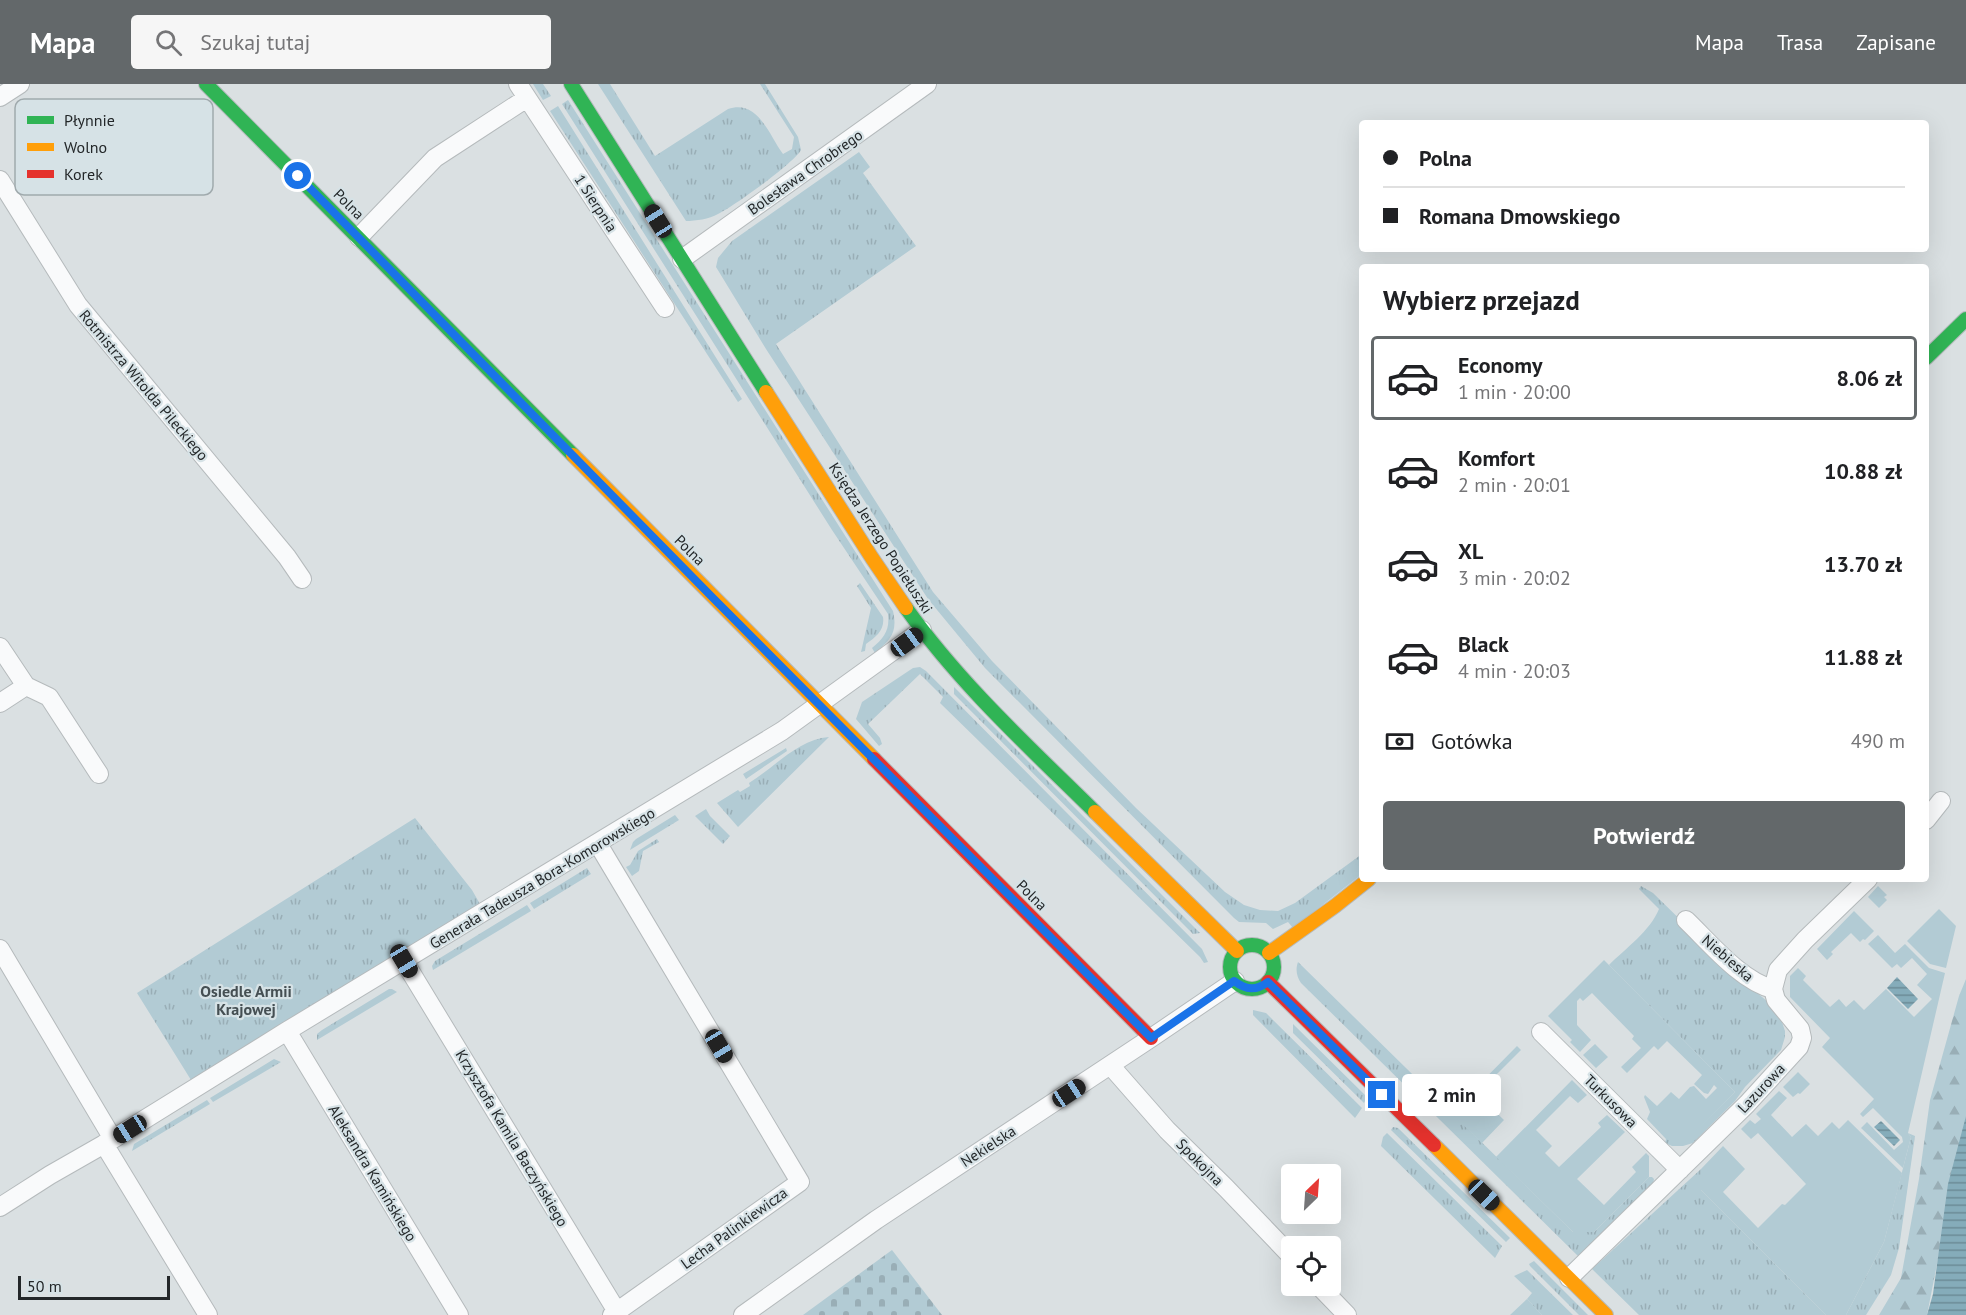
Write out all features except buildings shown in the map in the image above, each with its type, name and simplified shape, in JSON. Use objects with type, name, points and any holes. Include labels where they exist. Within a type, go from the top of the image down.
[{"type":"street","points":[[0,97],[20,84]]},
{"type":"street","name":"Polna","points":[[206,84],[1151,1038]]},
{"type":"street","name":"Księdza Jerzego Popiełuszki","points":[[571,84],[872,558],[922,630],[959,675],[1017,735],[1237,951]]},
{"type":"street","name":"Bolesława Chrobrego","points":[[682,259],[927,84]]},
{"type":"street","name":"1 Sierpnia","points":[[358,237],[435,158],[523,91],[665,308]]},
{"type":"street","name":"Rotmistrza Witolda Pileckiego","points":[[0,180],[78,305],[287,557],[302,579]]},
{"type":"street","points":[[1929,355],[1966,319]]},
{"type":"street","name":"Generała Tadeusza Bora-Komorowskiego","points":[[0,1207],[782,731],[922,630]]},
{"type":"street","points":[[0,647],[26,686],[49,697],[99,774]]},
{"type":"street","points":[[0,703],[26,686]]},
{"type":"street","points":[[1929,816],[1941,801]]},
{"type":"street","name":"Lecha Palinkiewicza","points":[[598,844],[800,1182],[616,1314]]},
{"type":"street","points":[[1269,953],[1365,882]]},
{"type":"street","points":[[1773,989],[1778,970],[1783,963],[1865,882]]},
{"type":"street","name":"Niebieska","points":[[1686,920],[1740,972],[1761,986],[1773,989]]},
{"type":"street","points":[[1257,946],[1269,953],[1274,971],[1262,987],[1247,989],[1234,981],[1230,968],[1237,951],[1243,947],[1257,946]]},
{"type":"street","points":[[0,949],[208,1315]]},
{"type":"street","name":"Krzysztofa Kamila Baczyńskiego","points":[[404,961],[616,1314]]},
{"type":"street","name":"Nekielska","points":[[743,1315],[876,1220],[1234,981]]},
{"type":"street","points":[[1268,982],[1606,1315]]},
{"type":"street","name":"Lazurowa","points":[[1569,1278],[1747,1104],[1798,1047],[1802,1038],[1800,1029],[1776,1000],[1773,989]]},
{"type":"street","name":"Aleksandra Kamińskiego","points":[[287,1031],[459,1315]]},
{"type":"street","name":"Turkusowa","points":[[1541,1032],[1680,1170]]},
{"type":"street","name":"Spokojna","points":[[1110,1065],[1167,1130],[1227,1188],[1281,1245]]},
{"type":"street","points":[[1328,1296],[1347,1315]]},
{"type":"green space","points":[[533,84],[543,84],[551,96],[543,100]]},
{"type":"green space","points":[[598,84],[610,84],[655,156],[728,109],[738,107],[747,109],[762,121],[783,154],[792,149],[794,137],[760,84],[765,84],[798,137],[801,150],[776,174],[725,210],[707,218],[686,221]]},
{"type":"green space","points":[[568,100],[893,611],[892,635],[875,653],[872,648],[885,633],[888,614],[832,530],[562,104]]},
{"type":"green space","points":[[558,106],[742,399],[738,402],[550,111]]},
{"type":"green space","points":[[859,152],[870,167],[863,173],[916,246],[776,344],[933,592],[992,661],[1136,808],[1225,892],[1244,905],[1260,910],[1278,911],[1295,903],[1359,856],[1359,876],[1293,928],[1288,922],[1273,929],[1266,923],[1239,922],[985,668],[928,599],[766,349],[716,267],[718,258],[732,241]]},
{"type":"green space","points":[[860,583],[883,617],[883,626],[879,633],[866,644],[865,651],[861,652],[871,608],[857,586]]},
{"type":"green space","points":[[920,667],[1202,949],[1208,962],[1204,963],[940,703],[943,697],[920,674],[868,724],[880,738],[882,744],[879,746],[856,719],[862,702],[913,668]]},
{"type":"green space","points":[[954,687],[1200,933],[1193,934],[954,694]]},
{"type":"green space","points":[[829,737],[738,827],[717,803],[738,790],[740,792],[750,786],[749,783],[797,748]]},
{"type":"green space","points":[[786,748],[787,751],[746,779],[743,774]]},
{"type":"green space","points":[[706,809],[730,836],[723,844],[695,816]]},
{"type":"green space","points":[[675,815],[679,820],[630,850],[636,839]]},
{"type":"green space","points":[[415,818],[472,890],[480,904],[191,1080],[137,993]]},
{"type":"green space","points":[[657,839],[659,842],[643,851],[639,871],[632,876],[626,867],[630,865],[638,851]]},
{"type":"green space","points":[[587,868],[591,874],[534,909],[530,903]]},
{"type":"green space","points":[[1641,886],[1653,893],[1743,981],[1768,1002],[1782,1022],[1785,1031],[1781,1050],[1693,1143],[1683,1146],[1672,1146],[1665,1143],[1666,1139],[1688,1138],[1735,1092],[1609,965],[1644,932],[1659,909],[1639,889]]},
{"type":"green space","points":[[1878,886],[1887,895],[1884,897],[1887,900],[1879,908],[1868,897]]},
{"type":"green space","points":[[527,905],[531,911],[433,970],[432,966],[435,961]]},
{"type":"green space","points":[[1939,909],[1956,926],[1946,968],[1930,964],[1907,941]]},
{"type":"green space","points":[[1854,911],[1874,931],[1860,942],[1851,933],[1831,952],[1833,954],[1827,960],[1817,949]]},
{"type":"green space","points":[[1878,935],[1895,953],[1905,944],[1929,968],[1945,973],[1908,1133],[1911,1137],[1903,1168],[1861,1128],[1867,1122],[1894,1150],[1903,1142],[1902,1137],[1873,1108],[1863,1117],[1860,1114],[1874,1099],[1822,1047],[1830,1038],[1790,997],[1790,976],[1798,968],[1806,976],[1803,980],[1830,1007],[1839,999],[1846,1007],[1854,1000],[1864,1010],[1886,989],[1914,1017],[1932,999],[1917,985],[1927,974],[1912,958],[1901,968],[1897,964],[1892,968],[1868,944]]},
{"type":"green space","points":[[1604,960],[1735,1092],[1688,1139],[1666,1139],[1647,1119],[1650,1112],[1645,1095],[1657,1106],[1671,1092],[1679,1099],[1690,1087],[1694,1086],[1706,1099],[1717,1088],[1714,1085],[1708,1094],[1694,1084],[1702,1075],[1667,1041],[1658,1050],[1654,1046],[1627,1073],[1621,1067],[1641,1048],[1632,1039],[1634,1036],[1592,993],[1583,1001],[1580,998],[1577,1001],[1577,1025],[1591,1040],[1580,1052],[1570,1042],[1572,1040],[1548,1016]]},
{"type":"green space","points":[[1298,962],[1573,1232],[1594,1232],[1649,1177],[1654,1179],[1653,1184],[1580,1258],[1301,983],[1297,973]]},
{"type":"green space","points":[[1966,979],[1966,1116],[1927,1315],[1879,1315],[1901,1278],[1919,1179],[1930,1100],[1959,996]]},
{"type":"green space","points":[[389,989],[397,992],[317,1040],[317,1034],[322,1030]]},
{"type":"green space","points":[[1253,1010],[1266,1013],[1362,1108],[1355,1118],[1253,1015]]},
{"type":"green space","points":[[1293,1024],[1367,1097],[1364,1103],[1293,1033]]},
{"type":"green space","points":[[1595,1044],[1608,1057],[1596,1068],[1583,1055]]},
{"type":"green space","points":[[1517,1046],[1521,1050],[1477,1094],[1504,1120],[1482,1143],[1451,1113]]},
{"type":"green space","points":[[274,1059],[281,1062],[213,1102],[210,1098]]},
{"type":"green space","points":[[1798,1072],[1810,1084],[1800,1094],[1793,1097],[1783,1087]]},
{"type":"green space","points":[[1572,1080],[1587,1095],[1578,1103],[1570,1096],[1536,1130],[1552,1146],[1545,1153],[1559,1167],[1601,1127],[1598,1123],[1607,1115],[1625,1132],[1577,1179],[1604,1205],[1636,1172],[1632,1167],[1646,1153],[1649,1156],[1649,1177],[1594,1232],[1573,1232],[1496,1157]]},
{"type":"green space","points":[[1779,1091],[1787,1098],[1771,1115],[1792,1137],[1806,1124],[1818,1136],[1832,1122],[1839,1129],[1848,1120],[1902,1173],[1884,1242],[1846,1315],[1826,1315],[1701,1190],[1701,1169],[1723,1146],[1745,1169],[1723,1192],[1758,1228],[1806,1184],[1758,1133],[1751,1139],[1741,1129],[1750,1120],[1755,1124],[1761,1119],[1756,1114]]},
{"type":"green space","points":[[207,1100],[210,1104],[132,1151],[134,1144]]},
{"type":"green space","points":[[1393,1127],[1398,1128],[1510,1238],[1506,1242],[1391,1130]]},
{"type":"green space","points":[[1387,1133],[1502,1246],[1495,1258],[1381,1146],[1383,1137]]},
{"type":"green space","points":[[1908,1133],[1915,1136],[1899,1248],[1891,1275],[1866,1315],[1846,1315],[1884,1242],[1911,1137]]},
{"type":"green space","points":[[1701,1169],[1701,1190],[1826,1315],[1639,1315],[1592,1269]]},
{"type":"green space","points":[[892,1250],[942,1315],[803,1315]]},
{"type":"green space","points":[[1534,1261],[1588,1315],[1579,1315],[1530,1266],[1529,1264]]},
{"type":"green space","points":[[1527,1270],[1573,1315],[1542,1315],[1527,1299],[1532,1293],[1514,1276]]},
{"type":"green space","points":[[1527,1299],[1542,1315],[1510,1315]]},
{"type":"shaded area","points":[[1897,977],[1918,999],[1908,1009],[1887,988]]},
{"type":"shaded area","points":[[1966,1116],[1966,1315],[1927,1315],[1933,1294],[1948,1184]]},
{"type":"shaded area","points":[[1881,1121],[1900,1140],[1894,1146],[1874,1127]]},
{"type":"traffic: fast","points":[[206,84],[573,455]]},
{"type":"traffic: fast","points":[[571,84],[766,392]]},
{"type":"traffic: fast","points":[[1929,355],[1966,319]]},
{"type":"traffic: fast","points":[[906,608],[972,689],[1095,812]]},
{"type":"traffic: fast","points":[[1252,945],[1268,951],[1274,967],[1268,983],[1252,989],[1236,983],[1230,967],[1236,951],[1252,945]]},
{"type":"traffic: slow","points":[[766,392],[906,608]]},
{"type":"traffic: slow","points":[[573,455],[874,759]]},
{"type":"traffic: slow","points":[[1095,812],[1237,951]]},
{"type":"traffic: slow","points":[[1269,953],[1365,882]]},
{"type":"traffic: slow","points":[[1434,1145],[1606,1315]]},
{"type":"traffic: jam","points":[[874,759],[1151,1038]]},
{"type":"traffic: jam","points":[[1268,982],[1434,1145]]},
{"type":"district","name":"Osiedle Armii Krajowej","points":[[246,1000]]},
{"type":"route","points":[[298,176],[714,599],[1151,1038],[1234,981],[1247,989],[1262,987],[1268,982],[1382,1095]]}]
